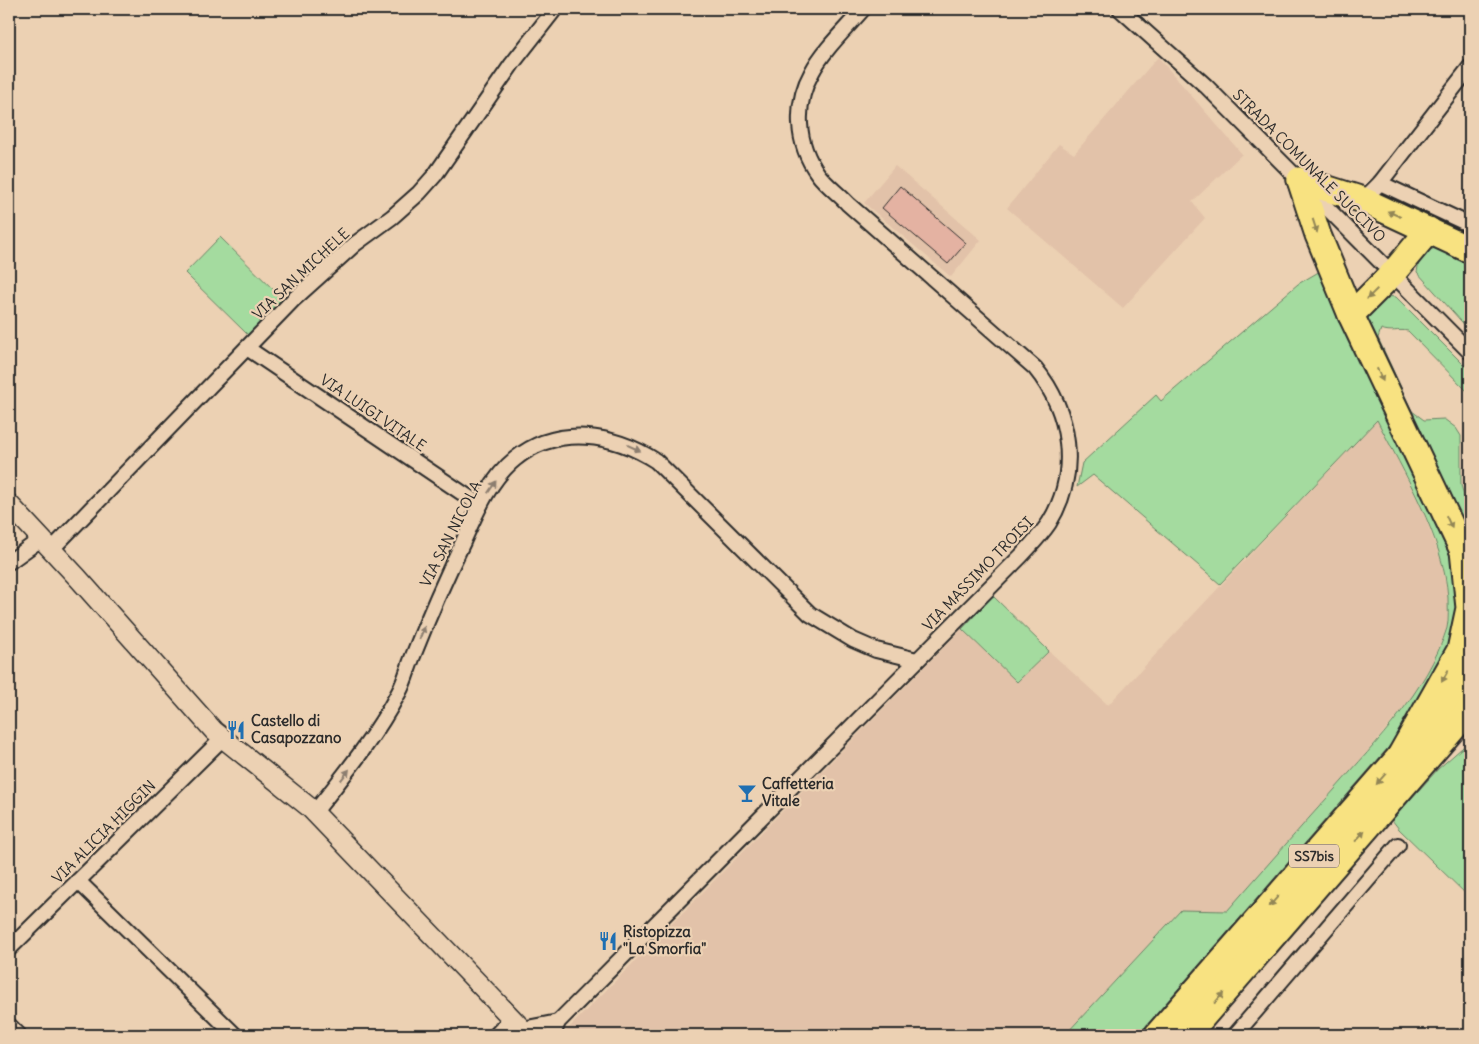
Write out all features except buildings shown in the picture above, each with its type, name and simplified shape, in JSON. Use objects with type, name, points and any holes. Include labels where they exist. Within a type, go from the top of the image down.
[{"type":"highway","points":[[1400,756],[1460,650],[1469,608],[1463,551],[1351,314],[1318,235],[1300,180],[1372,192],[1429,230],[1470,250]]},
{"type":"highway","points":[[1351,314],[1393,273],[1429,230]]},
{"type":"highway","name":"SS7bis","points":[[1157,1035],[1470,676]]},
{"type":"highway","name":"SS7bis","points":[[1187,1035],[1470,709]]},
{"type":"highway","points":[[1394,798],[1422,778],[1470,732]]},
{"type":"main road","points":[[9,504],[214,731],[314,813],[521,1028]]},
{"type":"street","name":"VIA SAN MICHELE","points":[[9,562],[46,544],[247,348],[294,299],[355,244],[392,217],[419,193],[441,167],[512,64],[554,9]]},
{"type":"street","name":"VIA MASSIMO TROISI","points":[[521,1028],[555,1029],[1021,556],[1048,524],[1058,505],[1068,465],[1068,443],[1058,403],[1049,385],[1035,368],[848,204],[819,175],[806,154],[801,138],[800,121],[804,89],[812,71],[821,58],[863,9]]},
{"type":"street","name":"STRADA COMUNALE SUCCIVO","points":[[1120,9],[1206,86],[1470,352]]},
{"type":"street","points":[[1470,67],[1372,192],[1470,225]]},
{"type":"street","name":"VIA LUIGI VITALE","points":[[247,348],[480,505]]},
{"type":"street","name":"VIA SAN NICOLA","points":[[314,813],[362,754],[400,690],[438,593],[480,505],[502,472],[516,458],[535,447],[568,436],[594,436],[619,441],[639,450],[656,461],[810,614],[861,643],[917,660]]},
{"type":"street","name":"VIA ALICIA HIGGIN","points":[[9,949],[223,738]]},
{"type":"street","points":[[1236,1035],[1398,845]]},
{"type":"street","points":[[78,881],[235,1035]]},
{"type":"street","points":[[9,1025],[19,1035]]},
{"type":"street","points":[[496,1035],[521,1028]]},
{"type":"shaded area","points":[[1158,57],[1242,154],[1192,202],[1205,218],[1123,308],[1007,208],[1059,144],[1074,154]]},
{"type":"shaded area","points":[[895,166],[981,240],[951,277],[864,203]]},
{"type":"shaded area","points":[[1377,420],[1423,511],[1442,564],[1448,598],[1447,627],[1432,664],[1414,695],[1356,765],[1227,911],[1181,910],[1065,1035],[562,1035],[962,629],[1017,682],[1049,651],[1108,705]]},
{"type":"green space","points":[[1387,192],[1470,229],[1470,238],[1384,198]]},
{"type":"green space","points":[[220,237],[284,300],[249,336],[185,273]]},
{"type":"green space","points":[[1435,248],[1444,248],[1470,260],[1470,331],[1417,272],[1422,257]]},
{"type":"green space","points":[[1322,270],[1450,543],[1461,627],[1414,718],[1138,1035],[1065,1035],[1181,910],[1227,911],[1384,734],[1427,673],[1447,628],[1448,598],[1439,552],[1421,506],[1377,420],[1220,584],[1093,475],[1077,487],[1082,463],[1156,395],[1161,401],[1298,284]]},
{"type":"green space","points":[[1383,296],[1396,297],[1470,371],[1470,394],[1408,331],[1381,329],[1378,338],[1412,411],[1424,420],[1444,419],[1456,428],[1461,436],[1461,485],[1470,517],[1470,550],[1365,316]]},
{"type":"green space","points":[[993,596],[1049,651],[1017,682],[962,629]]},
{"type":"green space","points":[[1470,741],[1470,898],[1392,820],[1438,769]]},
{"type":"place","name":"Castello di Casapozzano","points":[[236,730]]},
{"type":"place","name":"Caffetteria Vitale","points":[[747,793]]},
{"type":"place","name":"Ristopizza \"La Smorfia\"","points":[[608,941]]}]
